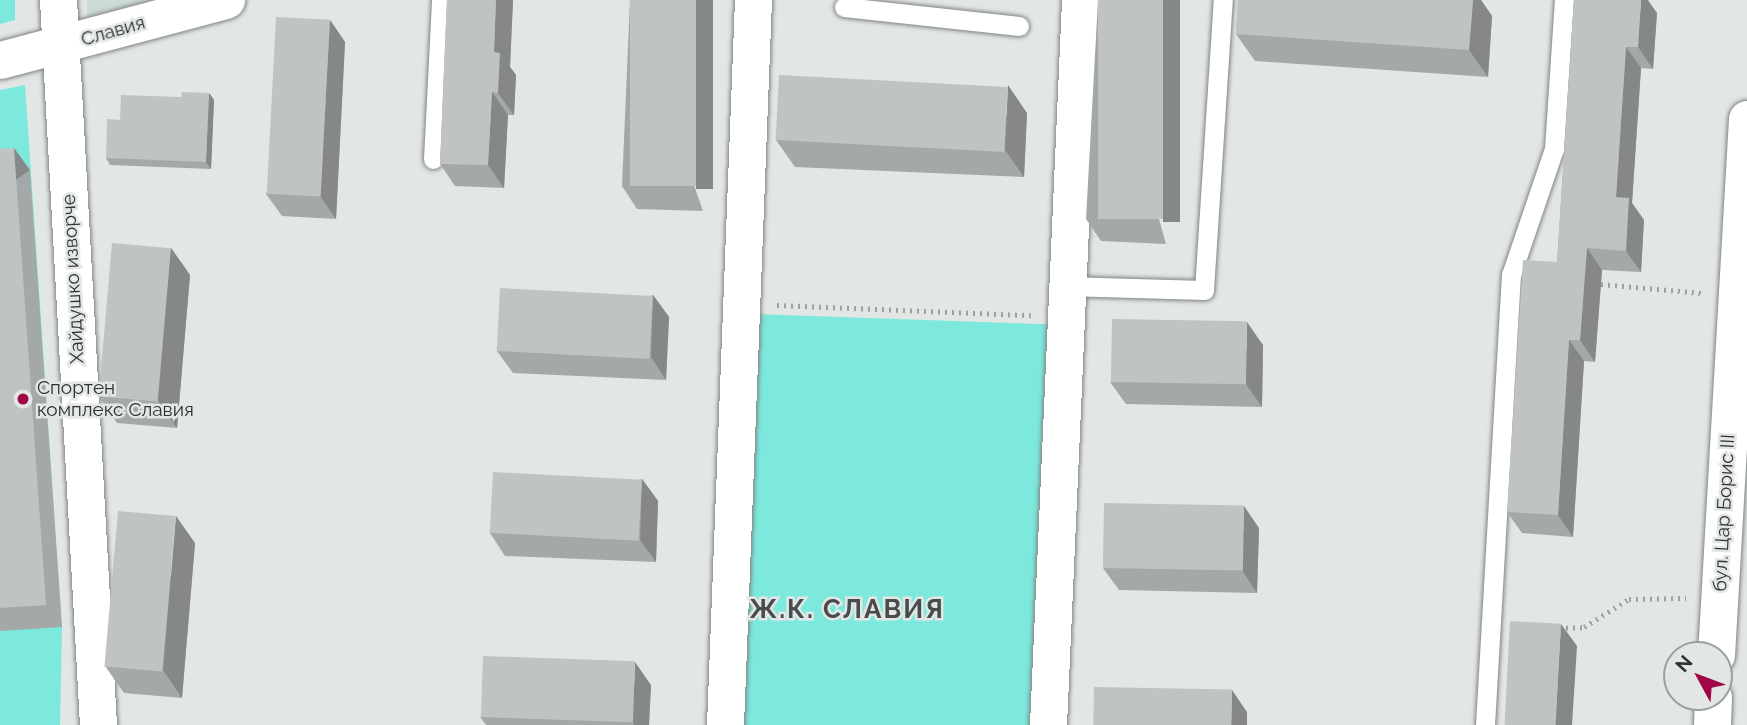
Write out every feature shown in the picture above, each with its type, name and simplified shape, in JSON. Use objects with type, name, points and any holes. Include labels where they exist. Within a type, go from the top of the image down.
[{"type":"street","name":"Хайдушко изворче","points":[[58,0],[98,725]]},
{"type":"street","name":"Славия","points":[[0,60],[60,47],[226,0]]},
{"type":"street","points":[[725,725],[753,0]]},
{"type":"street","points":[[1048,725],[1080,0]]},
{"type":"street","name":"бул. Цар Борис III","points":[[1717,641],[1747,119]]},
{"type":"lane","points":[[433,159],[441,0]]},
{"type":"lane","points":[[1065,301],[1204,290],[1223,0]]},
{"type":"lane","points":[[1485,725],[1511,275],[1554,149],[1564,0]]},
{"type":"lane","points":[[844,7],[919,7],[1019,26]]},
{"type":"path","points":[[1601,284],[1714,293]]},
{"type":"path","points":[[741,304],[1065,301]]},
{"type":"path","points":[[1544,628],[1584,627],[1629,599],[1697,598]]},
{"type":"shaded area","points":[[0,0],[15,0],[15,20],[0,24]]},
{"type":"shaded area","points":[[87,0],[154,0],[87,17]]},
{"type":"shaded area","name":"Спортен комплекс Славия","points":[[25,85],[62,627],[60,725],[0,725],[0,90]]},
{"type":"shaded area","points":[[754,314],[1052,324],[1038,725],[740,725]]},
{"type":"building","points":[[447,0],[496,0],[494,52],[500,53],[498,93],[492,92],[488,165],[440,164]]},
{"type":"building","points":[[630,0],[696,0],[696,186],[630,186]]},
{"type":"building","points":[[1098,0],[1163,0],[1163,219],[1098,219]]},
{"type":"building","points":[[1238,0],[1473,0],[1469,50],[1236,34]]},
{"type":"building","points":[[1574,0],[1641,0],[1638,47],[1626,47],[1616,197],[1629,198],[1626,251],[1587,248],[1580,340],[1569,340],[1558,515],[1507,512],[1523,260],[1557,262]]},
{"type":"building","points":[[276,17],[330,20],[321,197],[267,194]]},
{"type":"building","points":[[779,75],[1008,87],[1004,152],[776,140]]},
{"type":"building","points":[[182,92],[209,93],[206,162],[106,158],[107,119],[120,120],[121,95],[181,97]]},
{"type":"building","points":[[14,148],[46,605],[0,608],[0,149]]},
{"type":"building","points":[[112,243],[171,248],[157,402],[99,396]]},
{"type":"building","points":[[500,288],[653,296],[649,359],[497,351]]},
{"type":"building","points":[[1112,319],[1247,321],[1246,384],[1111,382]]},
{"type":"building","points":[[493,472],[642,480],[639,541],[490,533]]},
{"type":"building","points":[[1104,503],[1244,505],[1243,570],[1103,568]]},
{"type":"building","points":[[118,511],[176,516],[162,671],[104,666]]},
{"type":"building","points":[[1510,621],[1561,624],[1556,725],[1505,725]]},
{"type":"building","points":[[483,656],[635,661],[633,722],[481,717]]},
{"type":"building","points":[[1094,687],[1232,689],[1231,725],[1093,725]]},
{"type":"place","name":"Спортен комплекс Славия","points":[[23,399]]},
{"type":"district","name":"Ж.К. СЛАВИЯ","points":[[847,610]]}]
